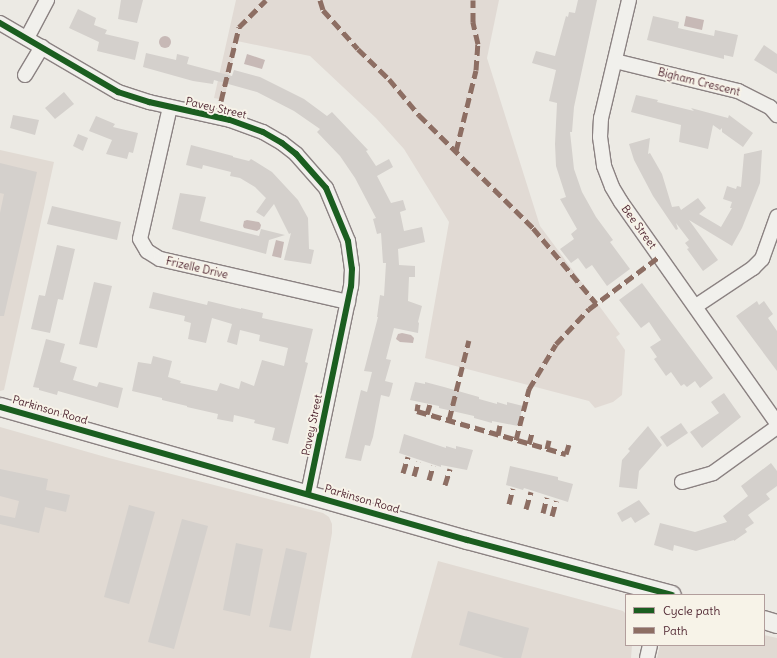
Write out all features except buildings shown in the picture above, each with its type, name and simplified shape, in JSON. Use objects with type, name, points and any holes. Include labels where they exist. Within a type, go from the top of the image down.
[{"type":"main road","name":"Parkinson Road","points":[[0,407],[467,540],[666,594]]},
{"type":"main road","points":[[765,620],[777,624]]},
{"type":"street","points":[[27,38],[47,0]]},
{"type":"street","name":"Bee Street","points":[[629,0],[600,127],[604,166],[613,188],[621,201],[777,423]]},
{"type":"street","name":"Pavey Street","points":[[0,23],[118,92],[170,107],[230,120],[255,128],[282,143],[300,158],[314,173],[331,196],[348,241],[352,269],[348,302],[308,494]]},
{"type":"street","points":[[25,75],[42,47]]},
{"type":"street","name":"Bigham Crescent","points":[[615,61],[738,91],[770,107],[777,115]]},
{"type":"street","name":"Frizelle Drive","points":[[170,107],[140,239],[147,251],[160,259],[348,302]]},
{"type":"street","points":[[696,306],[753,268],[762,259],[777,217]]},
{"type":"street","points":[[682,482],[713,473],[777,427]]},
{"type":"street","points":[[647,658],[650,646]]},
{"type":"shaded area","points":[[236,0],[499,0],[487,58],[540,226],[620,334],[616,337],[625,350],[622,395],[613,402],[595,408],[589,401],[425,358],[449,222],[404,149],[376,118],[310,56],[237,41],[224,100],[214,98]]},
{"type":"shaded area","points":[[686,16],[704,20],[702,30],[684,26]]},
{"type":"shaded area","points":[[167,36],[170,37],[170,47],[163,48],[160,47],[159,40],[160,37]]},
{"type":"shaded area","points":[[247,54],[265,60],[262,69],[244,64]]},
{"type":"shaded area","points":[[0,150],[54,162],[4,390],[0,391]]},
{"type":"shaded area","points":[[244,221],[259,222],[261,225],[260,229],[257,231],[244,228]]},
{"type":"shaded area","points":[[276,240],[284,242],[281,258],[272,256]]},
{"type":"shaded area","points":[[402,333],[411,335],[414,338],[413,343],[400,342],[396,339],[398,334]]},
{"type":"shaded area","points":[[0,427],[109,458],[323,513],[329,517],[332,524],[332,533],[310,658],[0,658]]},
{"type":"shaded area","points":[[438,561],[623,611],[625,613],[625,646],[632,646],[631,658],[411,658]]},
{"type":"shaded area","points":[[765,635],[777,638],[777,658],[657,658],[660,646],[765,646]]},
{"type":"marked path","points":[[221,101],[239,27],[266,0]]},
{"type":"marked path","points":[[320,0],[323,10],[358,49],[389,79],[419,115],[533,228],[596,303]]},
{"type":"marked path","points":[[456,151],[476,70],[478,44],[473,22],[473,0]]},
{"type":"marked path","points":[[516,440],[529,389],[556,344],[589,309],[660,256]]},
{"type":"marked path","points":[[449,420],[469,340]]},
{"type":"marked path","points":[[418,404],[417,411],[566,454],[569,444]]},
{"type":"marked path","points":[[427,414],[430,404]]},
{"type":"marked path","points":[[498,435],[500,425]]},
{"type":"marked path","points":[[529,444],[532,433]]},
{"type":"marked path","points":[[547,449],[549,440]]},
{"type":"marked path","points":[[403,473],[408,457]]},
{"type":"marked path","points":[[414,476],[418,462]]},
{"type":"marked path","points":[[429,480],[433,466]]},
{"type":"marked path","points":[[445,485],[450,469]]},
{"type":"marked path","points":[[509,504],[513,488]]},
{"type":"marked path","points":[[526,509],[531,492]]},
{"type":"marked path","points":[[543,513],[547,497]]},
{"type":"marked path","points":[[552,516],[556,501]]},
{"type":"cycle path","points":[[0,23],[118,92],[149,102],[230,120],[263,132],[282,143],[296,154],[326,188],[348,241],[352,269],[351,286],[308,494]]},
{"type":"cycle path","points":[[0,407],[467,540],[668,594]]}]
